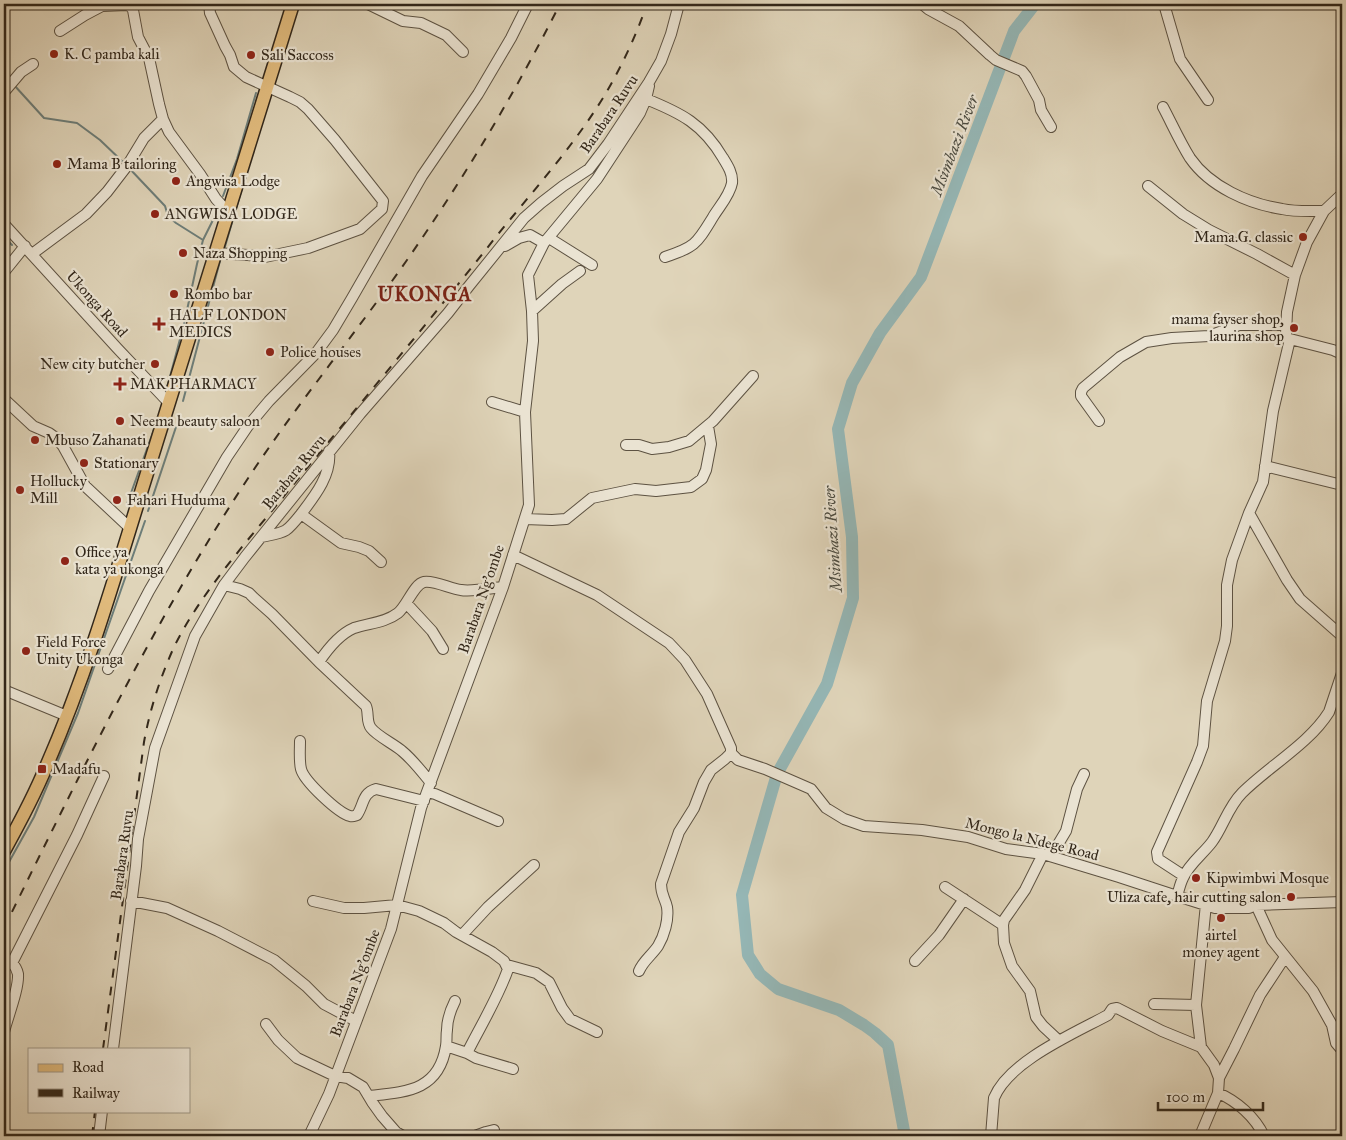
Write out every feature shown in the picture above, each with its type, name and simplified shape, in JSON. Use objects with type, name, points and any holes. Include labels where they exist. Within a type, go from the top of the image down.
[{"type":"main road","points":[[4,852],[46,768],[92,647],[293,4]]},
{"type":"street","points":[[209,4],[210,13],[234,67],[246,77],[295,100],[308,109],[383,201],[382,209],[360,228],[308,248],[265,257],[216,253]]},
{"type":"street","points":[[368,4],[403,21],[421,23],[446,35],[463,52]]},
{"type":"street","points":[[108,669],[149,591],[227,457],[253,420],[316,353],[332,330],[422,176],[478,94],[511,38],[528,4]]},
{"type":"street","name":"Barabara Ruvu","points":[[113,1048],[138,839],[155,748],[195,636],[224,585],[261,537],[360,414],[448,314],[524,218],[564,186],[588,170],[608,144],[661,61],[679,4]]},
{"type":"street","points":[[922,4],[959,26],[996,60],[1022,71],[1039,100],[1041,110],[1051,127]]},
{"type":"street","points":[[1164,4],[1180,59],[1208,100]]},
{"type":"street","points":[[60,30],[102,6],[132,5],[138,37],[150,58],[163,119],[169,132],[228,212]]},
{"type":"street","points":[[4,92],[21,72],[33,64]]},
{"type":"street","name":"Barabara Ng'ombe","points":[[309,1136],[329,1094],[391,929],[427,792],[503,587],[529,505],[525,412],[533,341],[528,275],[546,240],[597,179],[640,113],[646,99],[649,82]]},
{"type":"street","points":[[646,99],[672,110],[701,129],[720,152],[731,172],[732,183],[728,193],[700,238],[694,245],[665,257]]},
{"type":"street","points":[[1163,107],[1191,159],[1215,183],[1241,198],[1251,201],[1282,209],[1324,212]]},
{"type":"street","points":[[4,272],[29,250],[86,214],[107,192],[127,166],[144,138],[163,119]]},
{"type":"street","points":[[1148,186],[1183,214],[1209,230],[1295,275]]},
{"type":"street","points":[[1341,197],[1324,212],[1308,242],[1295,275],[1287,312],[1286,335],[1287,338],[1342,354]]},
{"type":"street","name":"Ukonga Road","points":[[4,224],[169,403]]},
{"type":"street","points":[[498,250],[519,238],[530,235],[546,240],[592,265]]},
{"type":"street","points":[[532,311],[562,284],[580,272]]},
{"type":"street","points":[[1099,421],[1081,396],[1081,392],[1120,356],[1137,346],[1156,339],[1209,336],[1239,325],[1286,325]]},
{"type":"street","points":[[1184,876],[1158,859],[1158,852],[1203,746],[1207,702],[1225,641],[1227,584],[1232,560],[1262,482],[1266,466],[1268,438],[1273,411],[1290,339]]},
{"type":"street","points":[[626,445],[639,445],[652,449],[670,447],[690,441],[708,426],[753,376]]},
{"type":"street","points":[[4,399],[34,426],[56,438],[85,486],[130,528]]},
{"type":"street","points":[[492,402],[525,412]]},
{"type":"street","points":[[525,519],[566,519],[592,498],[635,489],[656,491],[691,487],[702,478],[706,470],[711,444],[708,426]]},
{"type":"street","points":[[261,537],[285,533],[290,528],[316,494],[324,477],[330,458],[330,451]]},
{"type":"street","points":[[1266,466],[1342,485]]},
{"type":"street","points":[[1249,512],[1287,580],[1300,599],[1342,636]]},
{"type":"street","points":[[301,514],[341,542],[359,547],[369,552],[381,562]]},
{"type":"street","points":[[513,554],[597,595],[669,642],[686,660],[707,694],[728,742],[731,753],[711,770],[694,808],[679,832],[661,884],[661,893],[666,908],[666,922],[663,933],[658,945],[642,964],[639,971]]},
{"type":"street","points":[[318,662],[347,631],[391,618],[398,613],[407,604],[418,585],[424,582],[463,591],[503,587]]},
{"type":"street","points":[[224,585],[249,594],[283,624],[318,662],[366,706],[371,729],[402,751],[417,765],[427,792]]},
{"type":"street","points":[[407,604],[432,631],[443,649]]},
{"type":"street","points":[[1177,896],[1184,876],[1211,843],[1235,801],[1263,773],[1285,756],[1322,722],[1329,712],[1342,673]]},
{"type":"street","points":[[4,690],[67,716]]},
{"type":"street","points":[[300,741],[301,770],[306,779],[339,810],[349,816],[357,815],[366,795],[376,789],[435,794],[498,821]]},
{"type":"street","name":"Mongo la Ndege Road","points":[[731,753],[738,760],[765,769],[811,789],[826,808],[844,819],[864,826],[922,830],[968,837],[1006,849],[1045,854],[1221,908],[1342,902]]},
{"type":"street","points":[[1058,1040],[1042,1026],[1036,1017],[1030,991],[1012,966],[1004,943],[1002,925],[1025,890],[1045,854],[1057,846],[1066,831],[1077,789],[1084,774]]},
{"type":"street","points":[[4,1032],[16,988],[18,973],[16,966],[12,963],[104,776]]},
{"type":"street","points":[[462,936],[488,907],[534,865]]},
{"type":"street","points":[[945,887],[1002,925]]},
{"type":"street","points":[[915,961],[939,935],[964,899]]},
{"type":"street","points":[[131,901],[168,908],[274,960],[306,986],[324,1004],[356,1021]]},
{"type":"street","points":[[313,901],[344,908],[397,905],[419,911],[444,923],[462,936],[492,952],[507,965],[536,973],[549,982],[562,1008],[570,1019],[596,1032]]},
{"type":"street","points":[[1206,904],[1196,1005],[1201,1047],[1214,1065],[1219,1078]]},
{"type":"street","points":[[1256,905],[1272,940],[1313,991],[1332,1025],[1336,1043],[1342,1050]]},
{"type":"street","points":[[1200,1136],[1218,1093],[1219,1078],[1260,995],[1286,957]]},
{"type":"street","points":[[467,1052],[496,998],[508,969],[507,965]]},
{"type":"street","points":[[369,1096],[412,1089],[428,1082],[437,1070],[446,1046],[449,1015],[455,1000]]},
{"type":"street","points":[[1154,1004],[1196,1005]]},
{"type":"street","points":[[991,1136],[994,1098],[1016,1069],[1058,1040],[1108,1015],[1112,1009],[1117,1008],[1162,1032],[1201,1047]]},
{"type":"street","points":[[1332,1025],[1342,1021]]},
{"type":"street","points":[[266,1024],[278,1040],[297,1058],[335,1076],[348,1078],[363,1087],[386,1121],[396,1132],[403,1136]]},
{"type":"street","points":[[446,1046],[467,1052],[476,1058],[514,1069]]},
{"type":"street","points":[[1218,1093],[1230,1098],[1246,1111],[1261,1129],[1264,1136]]},
{"type":"street","points":[[99,1136],[102,1112]]},
{"type":"street","points":[[475,1136],[494,1130]]},
{"type":"waterway","name":"Msimbazi River","points":[[905,1136],[888,1045],[864,1025],[839,1010],[778,989],[760,974],[748,955],[742,895],[777,774],[827,684],[853,598],[852,537],[838,429],[852,383],[880,333],[921,277],[1014,31],[1035,4]]},
{"type":"waterway","points":[[14,85],[44,118],[77,123],[100,140],[124,163]]},
{"type":"waterway","points":[[223,196],[237,159],[256,93]]},
{"type":"waterway","points":[[129,168],[165,206],[168,216],[203,240]]},
{"type":"waterway","points":[[224,250],[247,171]]},
{"type":"waterway","points":[[163,390],[167,388],[203,240],[219,208]]},
{"type":"waterway","points":[[4,237],[12,245]]},
{"type":"waterway","points":[[183,401],[221,257]]},
{"type":"waterway","points":[[127,504],[156,424]]},
{"type":"waterway","points":[[148,511],[177,424]]},
{"type":"waterway","points":[[4,871],[34,817],[78,713],[145,521]]},
{"type":"railway","points":[[4,928],[116,705],[208,542],[261,460],[407,260],[449,198],[507,102],[560,4]]},
{"type":"railway","points":[[103,1048],[144,742],[156,694],[174,647],[198,606],[227,566],[551,170],[578,134],[603,98],[616,75],[633,40],[647,4]]},
{"type":"railway","points":[[92,1136],[95,1112]]},
{"type":"place","name":"K. C pamba kali","points":[[54,54]]},
{"type":"place","name":"Sali Saccoss","points":[[251,55]]},
{"type":"place","name":"Mama B tailoring","points":[[57,164]]},
{"type":"place","name":"Angwisa Lodge","points":[[176,181]]},
{"type":"place","name":"ANGWISA LODGE","points":[[155,214]]},
{"type":"place","name":"Mama.G. classic","points":[[1303,237]]},
{"type":"place","name":"Naza Shopping","points":[[183,253]]},
{"type":"place","name":"Rombo bar","points":[[174,294]]},
{"type":"place","name":"HALF LONDON MEDICS","points":[[159,324]]},
{"type":"place","name":"mama fayser shop, laurina shop","points":[[1294,328]]},
{"type":"place","name":"Police houses","points":[[270,352]]},
{"type":"place","name":"New city butcher","points":[[155,364]]},
{"type":"place","name":"MAK PHARMACY","points":[[120,384]]},
{"type":"place","name":"Neema beauty saloon","points":[[120,421]]},
{"type":"place","name":"Mbuso Zahanati","points":[[35,440]]},
{"type":"place","name":"Stationary","points":[[84,463]]},
{"type":"place","name":"Hollucky Mill","points":[[20,490]]},
{"type":"place","name":"Fahari Huduma","points":[[117,500]]},
{"type":"place","name":"Office ya kata ya ukonga","points":[[65,561]]},
{"type":"place","name":"Field Force Unity Ukonga","points":[[26,651]]},
{"type":"place","name":"Madafu","points":[[42,769]]},
{"type":"place","name":"Kipwimbwi Mosque","points":[[1196,878]]},
{"type":"place","name":"Uliza cafe, hair cutting salon","points":[[1291,897]]},
{"type":"place","name":"airtel money agent","points":[[1221,918]]},
{"type":"district","name":"UKONGA","points":[[425,294]]}]
